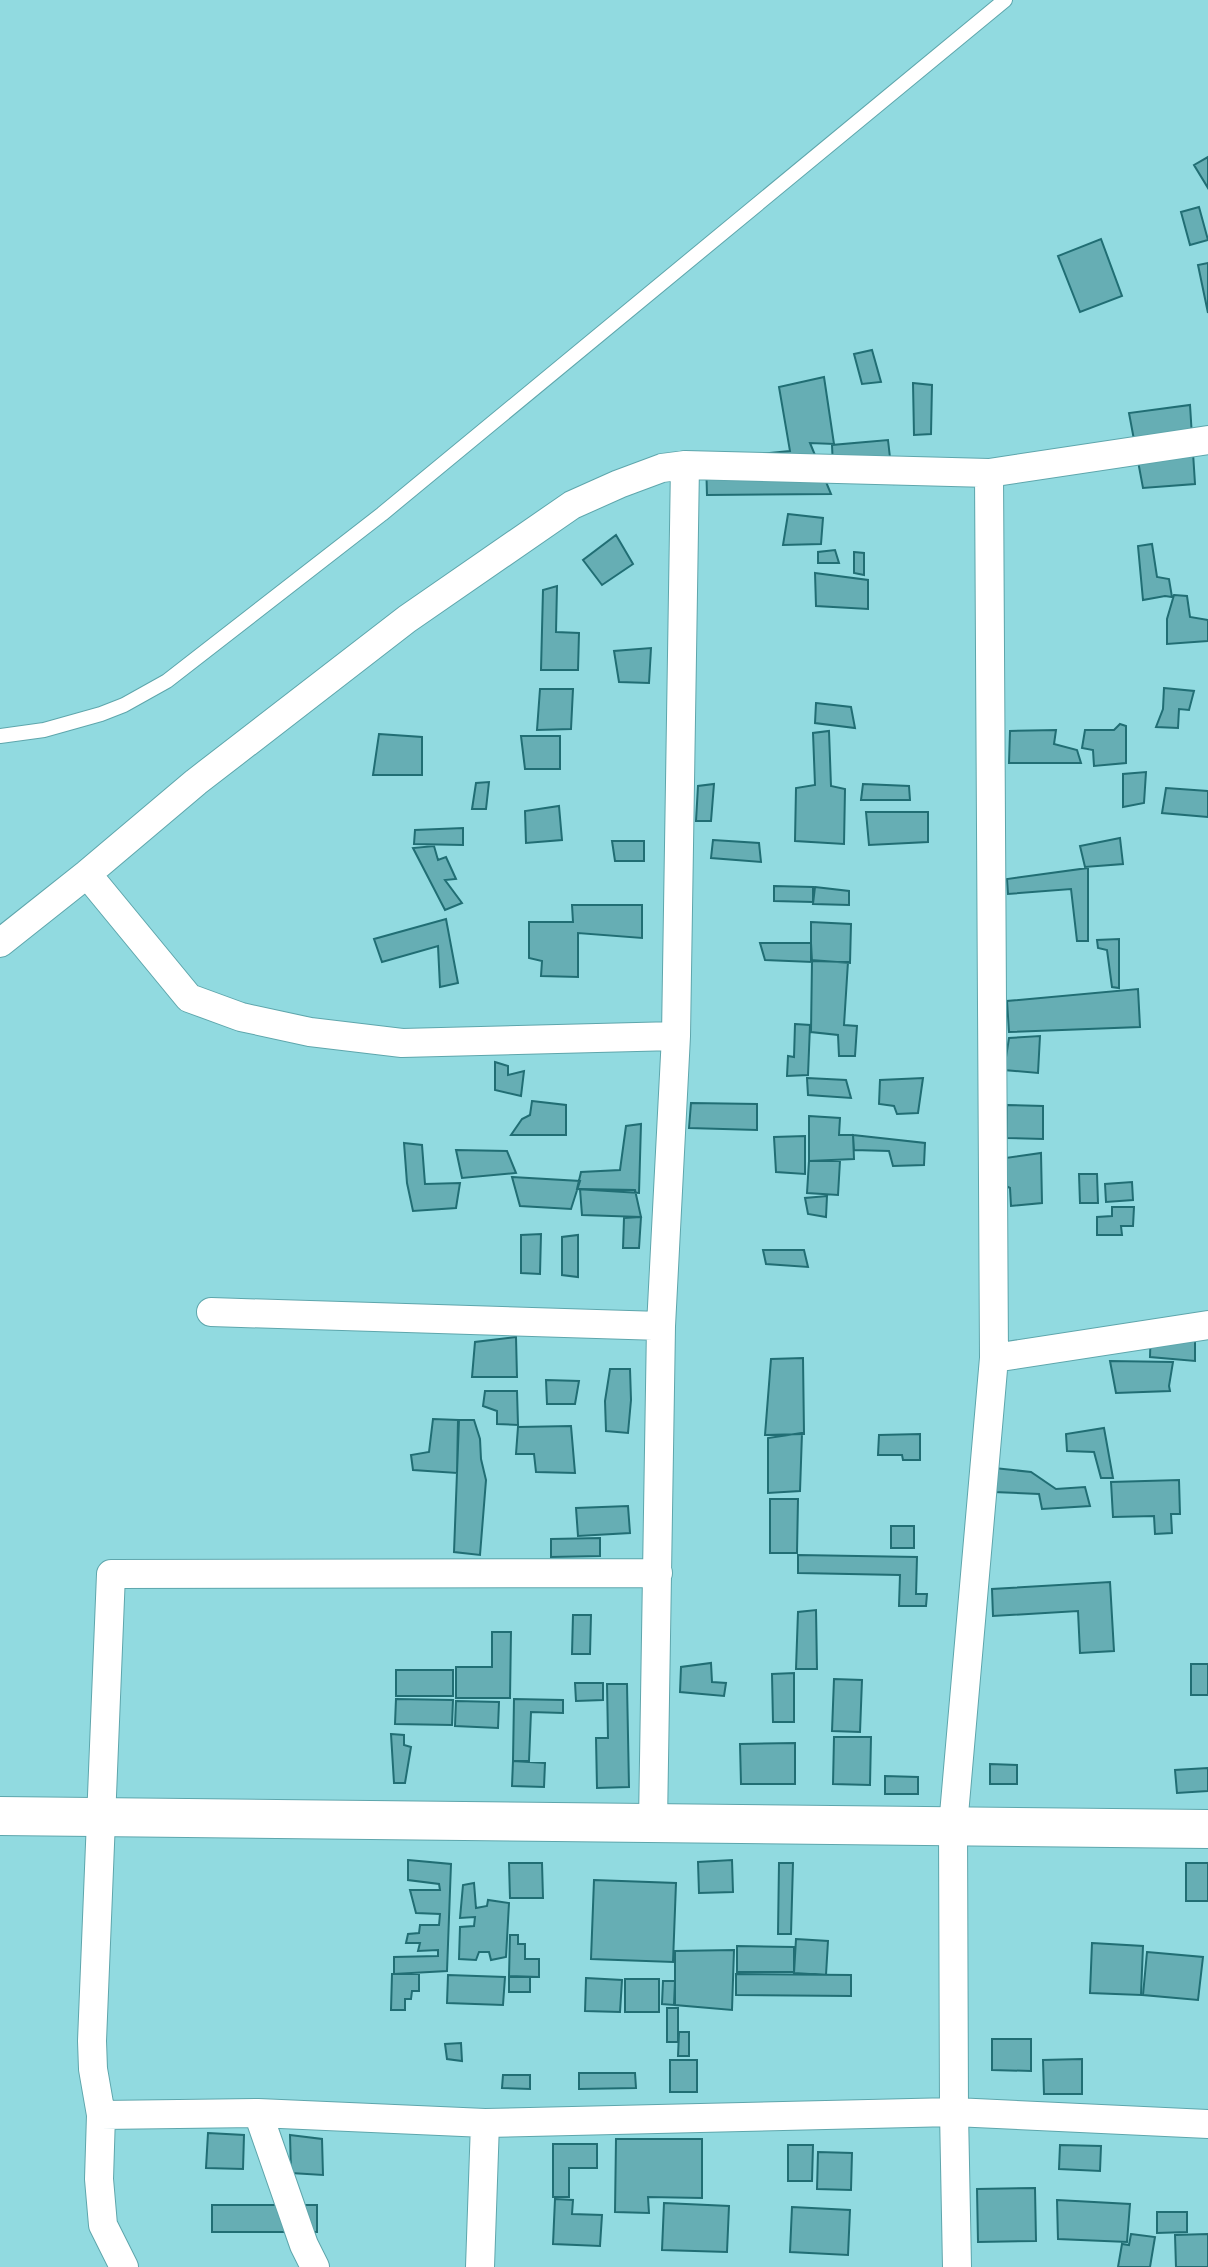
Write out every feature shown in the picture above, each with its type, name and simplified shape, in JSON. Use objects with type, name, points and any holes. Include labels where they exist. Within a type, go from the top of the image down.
[{"type":"street","points":[[0,943],[197,782],[385,636],[561,512],[619,484],[662,468],[685,465],[989,473],[1208,440]]},
{"type":"street","points":[[653,1823],[661,1326],[676,1036],[685,465]]},
{"type":"street","points":[[957,2267],[953,1826],[994,1358],[989,473]]},
{"type":"street","points":[[87,874],[189,998],[241,1017],[310,1032],[402,1043],[676,1036]]},
{"type":"street","points":[[211,1312],[661,1326]]},
{"type":"street","points":[[994,1358],[1208,1325]]},
{"type":"street","points":[[124,2267],[103,2225],[99,2179],[101,2115],[93,2069],[92,2041],[111,1574],[658,1573]]},
{"type":"street","points":[[0,1816],[1208,1829]]},
{"type":"street","points":[[101,2115],[258,2112],[485,2123],[954,2112],[1208,2124]]},
{"type":"street","points":[[258,2112],[304,2245],[315,2267]]},
{"type":"street","points":[[480,2267],[485,2123]]},
{"type":"lane","points":[[0,736],[44,730],[101,714],[146,694],[167,681],[382,514],[1004,0]]},
{"type":"building","points":[[1208,157],[1208,188],[1194,165]]},
{"type":"building","points":[[1199,207],[1208,240],[1190,245],[1181,212]]},
{"type":"building","points":[[1101,239],[1122,296],[1080,312],[1058,256]]},
{"type":"building","points":[[1208,263],[1208,313],[1198,265]]},
{"type":"building","points":[[872,350],[881,382],[862,384],[854,354]]},
{"type":"building","points":[[824,377],[834,444],[810,443],[831,494],[707,495],[706,459],[790,451],[779,387]]},
{"type":"building","points":[[913,383],[932,385],[931,434],[914,435]]},
{"type":"building","points":[[1190,405],[1195,484],[1143,488],[1129,413]]},
{"type":"building","points":[[888,440],[893,484],[833,467],[832,445]]},
{"type":"building","points":[[788,514],[823,518],[821,544],[783,545]]},
{"type":"building","points":[[616,535],[633,564],[602,585],[583,560]]},
{"type":"building","points":[[1152,544],[1157,577],[1169,579],[1172,597],[1143,600],[1138,546]]},
{"type":"building","points":[[835,550],[839,563],[818,563],[818,552]]},
{"type":"building","points":[[854,552],[864,553],[864,575],[854,573]]},
{"type":"building","points":[[815,573],[868,580],[868,609],[816,606]]},
{"type":"building","points":[[557,586],[556,632],[579,633],[578,670],[541,670],[543,590]]},
{"type":"building","points":[[1174,595],[1187,596],[1190,617],[1208,620],[1208,641],[1167,644],[1167,619]]},
{"type":"building","points":[[651,648],[649,683],[619,682],[614,651]]},
{"type":"building","points":[[1164,688],[1194,691],[1189,710],[1179,709],[1178,728],[1156,727],[1163,709]]},
{"type":"building","points":[[540,689],[573,689],[571,729],[537,730]]},
{"type":"building","points":[[816,703],[851,707],[855,728],[815,723]]},
{"type":"building","points":[[1120,724],[1126,726],[1126,763],[1094,766],[1093,750],[1082,748],[1085,730],[1114,730]]},
{"type":"building","points":[[1056,730],[1054,744],[1077,750],[1081,763],[1009,763],[1010,731]]},
{"type":"building","points":[[829,731],[831,786],[845,789],[844,844],[795,841],[796,788],[815,785],[813,733]]},
{"type":"building","points":[[379,734],[422,737],[422,775],[373,775]]},
{"type":"building","points":[[521,736],[560,736],[560,769],[525,769]]},
{"type":"building","points":[[1146,772],[1144,803],[1123,807],[1123,774]]},
{"type":"building","points":[[489,782],[486,809],[472,809],[476,783]]},
{"type":"building","points":[[714,784],[711,821],[696,821],[698,786]]},
{"type":"building","points":[[863,784],[909,786],[910,800],[861,800]]},
{"type":"building","points":[[1166,788],[1208,791],[1208,817],[1162,813]]},
{"type":"building","points":[[559,806],[562,840],[526,843],[525,811]]},
{"type":"building","points":[[866,812],[928,812],[928,842],[869,845]]},
{"type":"building","points":[[463,828],[463,845],[414,844],[415,830]]},
{"type":"building","points":[[1120,838],[1123,864],[1085,867],[1080,846]]},
{"type":"building","points":[[713,840],[759,843],[761,862],[711,858]]},
{"type":"building","points":[[612,841],[644,841],[644,861],[615,861]]},
{"type":"building","points":[[434,846],[438,860],[446,857],[456,879],[445,880],[462,903],[445,910],[413,848]]},
{"type":"building","points":[[1088,868],[1088,941],[1077,941],[1071,889],[1008,894],[1007,879]]},
{"type":"building","points":[[774,886],[813,887],[813,902],[774,901]]},
{"type":"building","points":[[815,887],[849,891],[849,905],[813,904]]},
{"type":"building","points":[[572,905],[642,905],[642,938],[578,933],[578,977],[541,976],[542,961],[529,958],[529,922],[573,922]]},
{"type":"building","points":[[446,919],[458,983],[440,987],[438,946],[382,962],[374,939]]},
{"type":"building","points":[[811,922],[851,924],[850,963],[811,960]]},
{"type":"building","points":[[1119,939],[1119,988],[1112,987],[1107,950],[1098,948],[1097,940]]},
{"type":"building","points":[[760,943],[811,943],[812,962],[765,960]]},
{"type":"building","points":[[812,961],[848,962],[844,1025],[857,1026],[855,1056],[839,1056],[838,1035],[811,1032]]},
{"type":"building","points":[[1138,989],[1140,1027],[1009,1032],[1007,1001]]},
{"type":"building","points":[[795,1024],[810,1025],[808,1075],[787,1076],[788,1056],[794,1057]]},
{"type":"building","points":[[1040,1036],[1038,1073],[1004,1070],[1009,1038]]},
{"type":"building","points":[[495,1062],[508,1066],[508,1075],[524,1071],[521,1096],[495,1090]]},
{"type":"building","points":[[807,1078],[846,1080],[851,1098],[808,1095]]},
{"type":"building","points":[[923,1078],[918,1113],[897,1114],[894,1106],[879,1104],[880,1080]]},
{"type":"building","points":[[532,1101],[566,1105],[566,1135],[511,1135],[522,1119],[530,1115]]},
{"type":"building","points":[[691,1103],[757,1104],[757,1130],[689,1128]]},
{"type":"building","points":[[1007,1105],[1043,1106],[1043,1139],[1007,1138]]},
{"type":"building","points":[[809,1116],[840,1118],[839,1135],[853,1135],[854,1159],[809,1161]]},
{"type":"building","points":[[641,1124],[639,1193],[577,1189],[581,1172],[620,1170],[626,1126]]},
{"type":"building","points":[[853,1135],[925,1143],[924,1165],[893,1166],[889,1151],[854,1150]]},
{"type":"building","points":[[805,1136],[805,1174],[776,1172],[774,1137]]},
{"type":"building","points":[[404,1143],[422,1145],[425,1184],[460,1183],[456,1208],[413,1211],[407,1183]]},
{"type":"building","points":[[456,1150],[507,1151],[516,1173],[462,1178]]},
{"type":"building","points":[[1041,1153],[1042,1203],[1011,1206],[1010,1188],[998,1182],[998,1159]]},
{"type":"building","points":[[809,1161],[840,1161],[838,1195],[807,1193]]},
{"type":"building","points":[[1079,1174],[1097,1174],[1098,1203],[1080,1203]]},
{"type":"building","points":[[512,1177],[580,1181],[571,1209],[520,1206]]},
{"type":"building","points":[[1132,1182],[1133,1200],[1106,1202],[1105,1184]]},
{"type":"building","points":[[580,1189],[635,1190],[641,1217],[582,1215]]},
{"type":"building","points":[[827,1196],[826,1217],[808,1214],[805,1198]]},
{"type":"building","points":[[1112,1207],[1134,1207],[1133,1226],[1121,1226],[1122,1235],[1097,1235],[1097,1217],[1112,1216]]},
{"type":"building","points":[[641,1217],[639,1248],[623,1248],[624,1218]]},
{"type":"building","points":[[541,1234],[540,1274],[521,1273],[521,1235]]},
{"type":"building","points":[[578,1235],[578,1277],[562,1275],[562,1237]]},
{"type":"building","points":[[763,1250],[804,1250],[808,1267],[766,1264]]},
{"type":"building","points":[[1195,1322],[1195,1361],[1150,1357],[1151,1323]]},
{"type":"building","points":[[516,1337],[517,1377],[472,1377],[475,1342]]},
{"type":"building","points":[[803,1358],[804,1434],[765,1435],[771,1359]]},
{"type":"building","points":[[1110,1361],[1173,1362],[1170,1391],[1116,1393]]},
{"type":"building","points":[[610,1369],[630,1369],[628,1433],[606,1431],[605,1401]]},
{"type":"building","points":[[546,1380],[579,1381],[575,1404],[547,1404]]},
{"type":"building","points":[[485,1391],[517,1391],[518,1425],[497,1424],[497,1411],[483,1406]]},
{"type":"building","points":[[433,1419],[458,1420],[457,1473],[413,1470],[411,1455],[429,1452]]},
{"type":"building","points":[[459,1420],[474,1420],[480,1439],[486,1480],[480,1555],[454,1552]]},
{"type":"building","points":[[571,1426],[575,1473],[536,1472],[534,1454],[516,1454],[518,1427]]},
{"type":"building","points":[[1104,1428],[1113,1478],[1101,1478],[1094,1452],[1067,1451],[1066,1434]]},
{"type":"building","points":[[802,1433],[800,1491],[768,1493],[768,1438]]},
{"type":"building","points":[[920,1434],[920,1460],[903,1460],[902,1455],[878,1455],[879,1435]]},
{"type":"building","points":[[994,1468],[1031,1472],[1056,1489],[1085,1487],[1090,1506],[1042,1509],[1039,1494],[994,1492]]},
{"type":"building","points":[[1179,1480],[1180,1514],[1171,1514],[1172,1533],[1155,1534],[1154,1516],[1113,1517],[1111,1482]]},
{"type":"building","points":[[770,1499],[798,1499],[797,1553],[770,1553]]},
{"type":"building","points":[[628,1506],[630,1533],[578,1536],[576,1508]]},
{"type":"building","points":[[891,1526],[914,1526],[914,1548],[891,1548]]},
{"type":"building","points":[[600,1538],[600,1556],[551,1557],[551,1539]]},
{"type":"building","points":[[798,1555],[917,1557],[916,1594],[927,1594],[926,1606],[899,1606],[900,1575],[798,1573]]},
{"type":"building","points":[[1110,1582],[1114,1651],[1080,1653],[1078,1611],[993,1616],[992,1589]]},
{"type":"building","points":[[816,1610],[817,1669],[796,1669],[798,1612]]},
{"type":"building","points":[[573,1615],[591,1615],[590,1654],[572,1654]]},
{"type":"building","points":[[492,1632],[511,1632],[510,1698],[456,1698],[456,1667],[492,1667]]},
{"type":"building","points":[[711,1663],[712,1682],[726,1683],[724,1696],[680,1692],[681,1667]]},
{"type":"building","points":[[1191,1664],[1208,1664],[1208,1695],[1191,1695]]},
{"type":"building","points":[[396,1670],[453,1670],[453,1696],[396,1696]]},
{"type":"building","points":[[794,1673],[794,1722],[773,1722],[772,1674]]},
{"type":"building","points":[[834,1679],[862,1680],[860,1732],[832,1731]]},
{"type":"building","points":[[575,1683],[603,1683],[603,1700],[576,1701]]},
{"type":"building","points":[[607,1684],[627,1684],[629,1787],[597,1788],[596,1738],[608,1738]]},
{"type":"building","points":[[396,1699],[453,1700],[452,1725],[395,1724]]},
{"type":"building","points":[[514,1699],[563,1700],[563,1713],[531,1712],[529,1761],[513,1761]]},
{"type":"building","points":[[456,1701],[499,1702],[498,1728],[455,1726]]},
{"type":"building","points":[[391,1734],[404,1735],[404,1745],[411,1747],[405,1783],[394,1783]]},
{"type":"building","points":[[834,1737],[871,1737],[870,1785],[833,1784]]},
{"type":"building","points":[[795,1743],[795,1784],[741,1784],[740,1744]]},
{"type":"building","points":[[513,1761],[545,1763],[544,1787],[512,1786]]},
{"type":"building","points":[[990,1764],[1017,1765],[1017,1784],[990,1784]]},
{"type":"building","points":[[1208,1768],[1208,1791],[1177,1793],[1175,1770]]},
{"type":"building","points":[[885,1776],[918,1777],[918,1794],[885,1794]]},
{"type":"building","points":[[408,1860],[451,1864],[447,1971],[394,1974],[394,1957],[438,1956],[438,1950],[418,1951],[420,1943],[406,1943],[408,1934],[419,1933],[420,1925],[439,1925],[440,1914],[416,1913],[410,1890],[440,1890],[439,1884],[408,1880]]},
{"type":"building","points":[[732,1860],[733,1892],[699,1893],[698,1862]]},
{"type":"building","points":[[509,1863],[542,1863],[543,1898],[510,1898]]},
{"type":"building","points":[[779,1863],[793,1863],[791,1934],[778,1934]]},
{"type":"building","points":[[1186,1863],[1208,1863],[1208,1901],[1186,1901]]},
{"type":"building","points":[[594,1880],[676,1883],[673,1962],[591,1959]]},
{"type":"building","points":[[474,1883],[476,1908],[487,1906],[488,1900],[509,1903],[506,1957],[491,1960],[489,1952],[479,1952],[476,1960],[459,1959],[460,1927],[474,1926],[475,1917],[460,1918],[463,1885]]},
{"type":"building","points":[[510,1935],[518,1935],[518,1944],[525,1944],[525,1959],[539,1959],[539,1977],[509,1976]]},
{"type":"building","points":[[796,1939],[828,1941],[826,1975],[794,1973]]},
{"type":"building","points":[[1092,1943],[1143,1946],[1141,1995],[1090,1993]]},
{"type":"building","points":[[737,1946],[794,1947],[794,1972],[737,1972]]},
{"type":"building","points":[[734,1950],[732,2010],[675,2005],[675,1951]]},
{"type":"building","points":[[1147,1952],[1203,1957],[1198,2000],[1143,1995]]},
{"type":"building","points":[[392,1974],[419,1974],[419,1991],[412,1991],[411,1999],[405,1999],[405,2010],[391,2010]]},
{"type":"building","points":[[736,1974],[851,1975],[851,1996],[736,1995]]},
{"type":"building","points":[[448,1975],[505,1977],[503,2005],[447,2003]]},
{"type":"building","points":[[509,1977],[530,1977],[530,1992],[509,1992]]},
{"type":"building","points":[[586,1978],[622,1980],[620,2012],[585,2011]]},
{"type":"building","points":[[625,1979],[659,1979],[659,2012],[625,2012]]},
{"type":"building","points":[[663,1981],[675,1981],[674,2005],[662,2004]]},
{"type":"building","points":[[667,2008],[678,2008],[678,2042],[667,2042]]},
{"type":"building","points":[[679,2032],[689,2032],[689,2056],[678,2056]]},
{"type":"building","points":[[992,2039],[1031,2039],[1031,2071],[992,2070]]},
{"type":"building","points":[[461,2043],[462,2061],[447,2059],[445,2044]]},
{"type":"building","points":[[1082,2059],[1082,2094],[1044,2094],[1043,2060]]},
{"type":"building","points":[[670,2060],[697,2060],[697,2092],[670,2092]]},
{"type":"building","points":[[579,2073],[635,2073],[636,2088],[579,2089]]},
{"type":"building","points":[[503,2075],[530,2075],[530,2089],[502,2088]]},
{"type":"building","points":[[208,2133],[244,2135],[243,2169],[206,2168]]},
{"type":"building","points":[[290,2135],[322,2139],[323,2175],[291,2173]]},
{"type":"building","points":[[616,2139],[702,2139],[702,2198],[648,2197],[649,2213],[615,2212]]},
{"type":"building","points":[[553,2144],[597,2144],[597,2168],[569,2168],[569,2197],[553,2197]]},
{"type":"building","points":[[788,2145],[813,2145],[812,2181],[788,2181]]},
{"type":"building","points":[[1060,2145],[1101,2146],[1100,2171],[1059,2169]]},
{"type":"building","points":[[818,2152],[852,2153],[851,2190],[817,2189]]},
{"type":"building","points":[[1035,2188],[1036,2241],[978,2242],[977,2189]]},
{"type":"building","points":[[555,2199],[573,2200],[572,2214],[602,2215],[600,2246],[553,2244]]},
{"type":"building","points":[[1057,2200],[1130,2204],[1127,2242],[1058,2239]]},
{"type":"building","points":[[664,2203],[729,2206],[727,2252],[662,2250]]},
{"type":"building","points":[[212,2205],[317,2205],[317,2232],[212,2232]]},
{"type":"building","points":[[792,2207],[850,2210],[848,2255],[790,2252]]},
{"type":"building","points":[[1157,2212],[1187,2212],[1187,2232],[1157,2233]]},
{"type":"building","points":[[1131,2234],[1155,2237],[1150,2267],[1118,2267],[1122,2244],[1129,2245]]},
{"type":"building","points":[[1208,2234],[1208,2267],[1176,2267],[1175,2235]]}]
